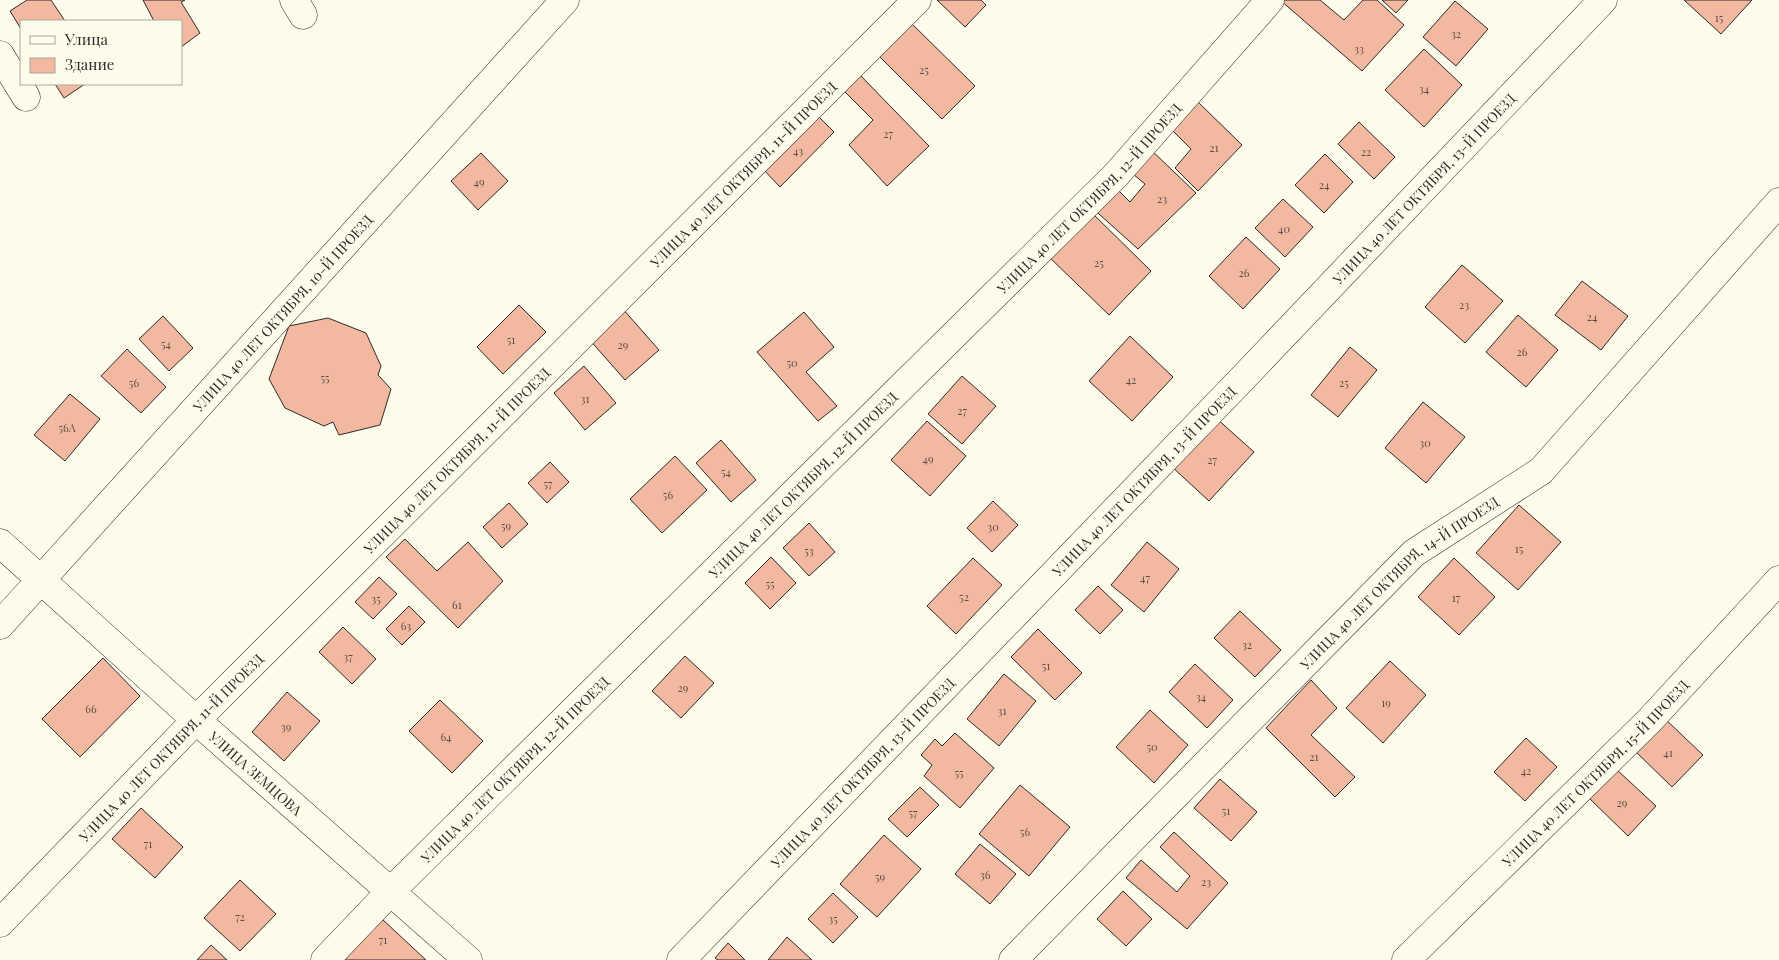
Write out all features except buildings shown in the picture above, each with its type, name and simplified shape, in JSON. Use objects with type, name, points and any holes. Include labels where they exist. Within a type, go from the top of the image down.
[{"type":"street","name":"УЛИЦА 40 ЛЕТ ОКТЯБРЯ, 10-Й ПРОЕЗД","points":[[0,625],[565,0]]},
{"type":"street","name":"УЛИЦА 40 ЛЕТ ОКТЯБРЯ, 11-Й ПРОЕЗД","points":[[0,923],[196,720],[917,0]]},
{"type":"street","name":"УЛИЦА 40 ЛЕТ ОКТЯБРЯ, 12-Й ПРОЕЗД","points":[[325,960],[391,891],[1116,175],[1270,0]]},
{"type":"street","name":"УЛИЦА 40 ЛЕТ ОКТЯБРЯ, 13-Й ПРОЕЗД","points":[[681,960],[1234,387],[1603,0]]},
{"type":"street","points":[[0,55],[26,97]]},
{"type":"street","name":"УЛИЦА 40 ЛЕТ ОКТЯБРЯ, 14-Й ПРОЕЗД","points":[[1013,960],[1414,554],[1541,471],[1779,202]]},
{"type":"street","name":"УЛИЦА ЗЕМЦОВА","points":[[0,543],[196,720],[468,960]]},
{"type":"street","name":"УЛИЦА 40 ЛЕТ ОКТЯБРЯ, 15-Й ПРОЕЗД","points":[[1406,960],[1649,721],[1779,580]]}]
